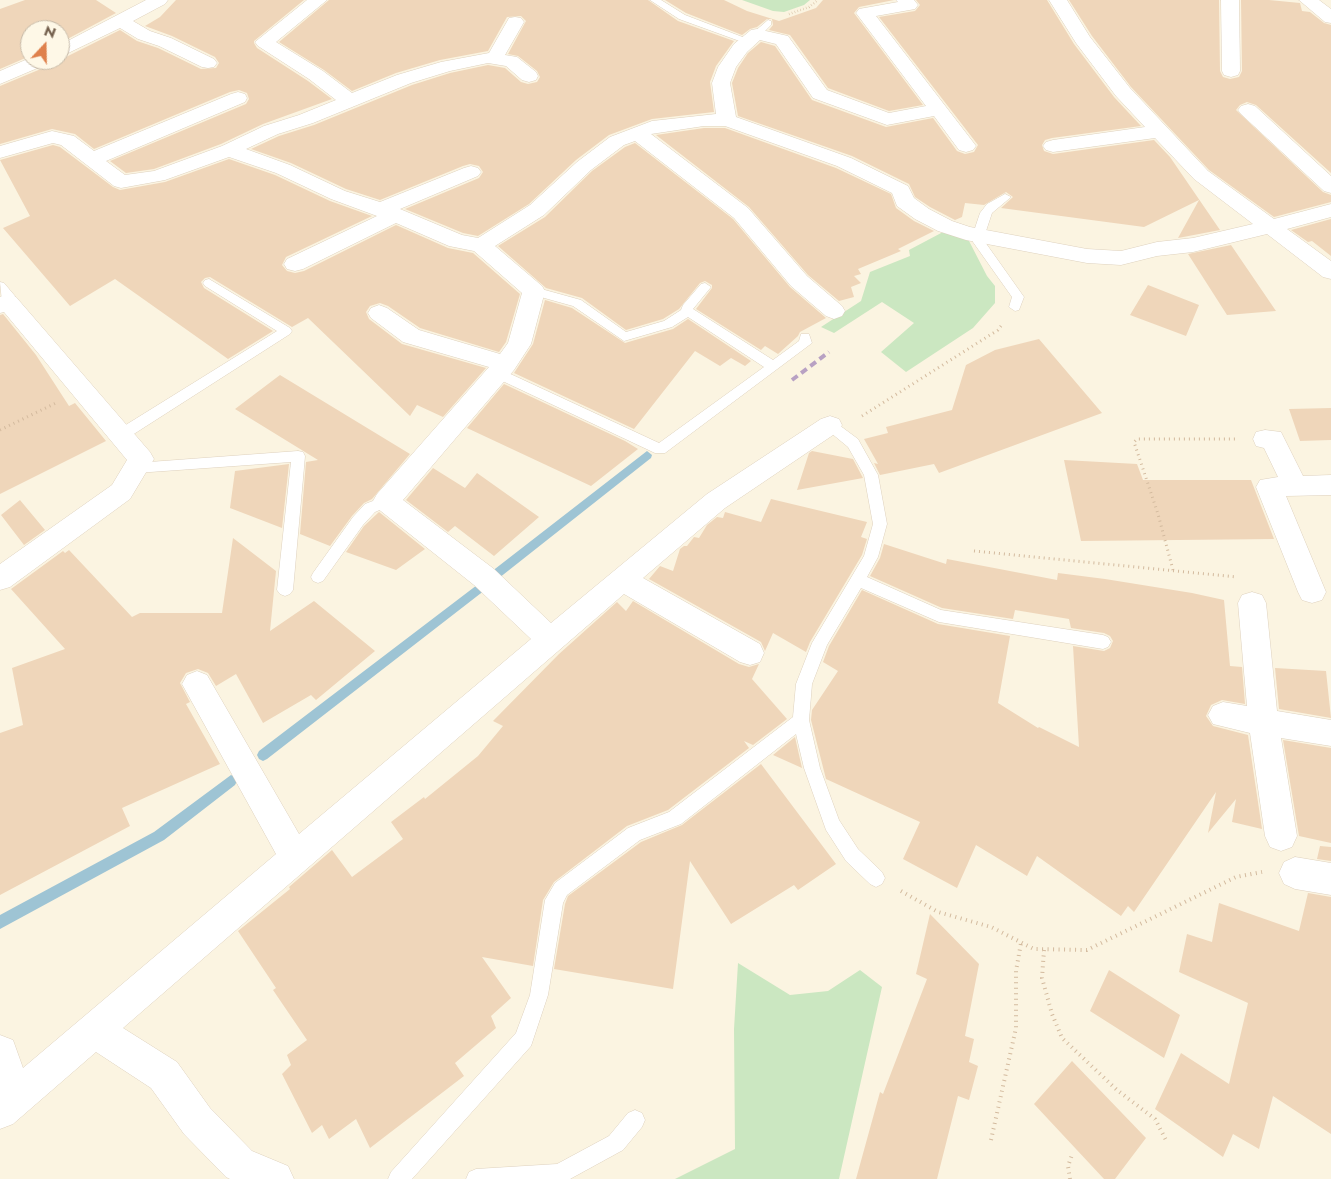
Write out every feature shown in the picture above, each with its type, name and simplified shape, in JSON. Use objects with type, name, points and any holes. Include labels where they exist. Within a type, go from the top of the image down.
[{"type":"street","points":[[70,47],[159,0]]},
{"type":"street","points":[[318,0],[264,42],[316,74],[350,101]]},
{"type":"street","points":[[905,0],[909,5],[865,13],[966,146]]},
{"type":"street","points":[[1058,0],[1064,13],[1087,47],[1123,92],[1202,175],[1273,226],[1331,272]]},
{"type":"street","points":[[1230,0],[1231,71]]},
{"type":"street","points":[[1308,0],[1331,18]]},
{"type":"street","points":[[120,20],[144,35],[165,42],[208,63]]},
{"type":"street","points":[[494,59],[515,22]]},
{"type":"street","points":[[727,120],[721,83],[727,67],[740,48],[758,33],[782,40],[820,94],[887,119],[938,110]]},
{"type":"street","points":[[0,152],[52,137],[67,140],[90,160],[121,182],[158,176],[229,150],[271,130],[306,119],[404,79],[430,71],[488,58],[511,62],[529,76]]},
{"type":"street","points":[[0,78],[20,69]]},
{"type":"street","points":[[90,160],[238,98]]},
{"type":"street","points":[[1248,110],[1331,187]]},
{"type":"street","points":[[481,246],[537,210],[571,177],[617,141],[652,127],[676,123],[727,120],[844,162],[875,176],[901,190],[904,201],[922,214],[945,226],[966,233],[1087,256],[1121,258],[1157,249],[1224,239],[1331,210]]},
{"type":"street","points":[[1053,146],[1160,131]]},
{"type":"street","points":[[637,132],[741,213],[799,281],[834,311]]},
{"type":"street","points":[[229,150],[283,169],[338,195],[387,212],[457,241],[481,246],[534,291],[519,344],[503,369],[386,501],[484,578],[550,640]]},
{"type":"street","points":[[295,264],[387,212],[471,172]]},
{"type":"street","points":[[0,579],[121,492],[141,459],[3,298]]},
{"type":"street","points":[[379,313],[411,336],[503,369]]},
{"type":"street","points":[[5,1101],[93,1030],[296,859],[550,640],[716,501],[843,423]]},
{"type":"street","points":[[1265,439],[1272,439],[1295,486]]},
{"type":"street","points":[[1312,592],[1269,487],[1331,485]]},
{"type":"street","points":[[622,580],[750,653]]},
{"type":"street","points":[[1252,603],[1263,721],[1281,836]]},
{"type":"street","points":[[197,684],[296,859]]},
{"type":"street","points":[[1223,715],[1331,733]]},
{"type":"street","points":[[1295,873],[1331,879]]},
{"type":"street","points":[[93,1030],[164,1074],[198,1121],[239,1164],[275,1179]]},
{"type":"street","points":[[0,1053],[5,1101]]},
{"type":"lane","points":[[655,0],[682,17],[758,33]]},
{"type":"lane","points":[[1005,197],[991,206],[986,213],[979,234],[979,242],[1018,297],[1015,307]]},
{"type":"lane","points":[[121,434],[286,331],[209,283]]},
{"type":"lane","points":[[534,291],[577,302],[624,337],[668,324],[688,311],[687,308],[705,287]]},
{"type":"lane","points":[[688,311],[773,366]]},
{"type":"lane","points":[[503,369],[660,449],[773,366],[779,364],[806,343],[805,337]]},
{"type":"lane","points":[[843,423],[871,475],[880,524],[871,557],[820,643],[804,684],[801,720],[812,768],[832,824],[852,856],[876,878]]},
{"type":"lane","points":[[136,468],[298,456],[285,590]]},
{"type":"lane","points":[[318,577],[358,521],[370,508],[386,501]]},
{"type":"lane","points":[[858,580],[940,616],[1104,642]]},
{"type":"lane","points":[[398,1179],[524,1039],[539,995],[554,900],[561,889],[634,834],[675,818],[801,720]]},
{"type":"lane","points":[[476,1179],[559,1174],[616,1143],[634,1120]]},
{"type":"path","points":[[758,33],[809,7],[818,0]]},
{"type":"path","points":[[843,423],[998,330],[1015,307]]},
{"type":"path","points":[[0,430],[82,389]]},
{"type":"path","points":[[1173,570],[1158,514],[1134,442],[1137,439],[1159,438],[1265,439]]},
{"type":"path","points":[[974,551],[1241,577]]},
{"type":"path","points":[[876,878],[938,912],[991,927],[1034,949],[1088,950],[1236,877],[1254,872],[1295,873]]},
{"type":"path","points":[[991,1140],[1016,1028],[1016,971],[1021,943]]},
{"type":"path","points":[[1044,950],[1042,978],[1052,1014],[1062,1038],[1117,1090],[1155,1119],[1166,1140]]},
{"type":"path","points":[[1070,1179],[1068,1166],[1072,1155]]},
{"type":"green space","points":[[742,0],[810,0],[804,5],[784,12],[773,11]]},
{"type":"green space","points":[[943,232],[968,239],[987,276],[995,286],[995,303],[973,328],[906,372],[881,352],[914,323],[882,302],[834,333],[821,327],[861,301],[870,272],[910,256],[909,250]]},
{"type":"green space","points":[[738,963],[790,995],[828,991],[860,970],[882,987],[839,1179],[675,1179],[735,1149],[734,1029]]},
{"type":"building","points":[[25,0],[96,0],[116,13],[70,38],[70,20],[20,20],[20,60],[0,69],[0,9]]},
{"type":"building","points":[[176,0],[304,0],[254,41],[254,43],[257,48],[332,99],[263,124],[221,144],[154,169],[126,173],[110,161],[246,104],[249,99],[247,93],[239,90],[230,92],[94,149],[75,134],[52,129],[0,144],[0,86],[38,70],[70,70],[70,55],[120,30],[137,41],[158,48],[201,69],[216,68],[219,63],[215,57],[172,36],[145,26],[160,17]]},
{"type":"building","points":[[329,0],[648,0],[678,21],[734,41],[716,66],[710,82],[714,112],[652,119],[609,135],[576,160],[529,204],[478,236],[463,233],[405,209],[479,178],[483,172],[479,166],[470,164],[463,166],[380,200],[346,189],[291,163],[251,149],[279,136],[314,125],[412,85],[450,73],[488,65],[505,68],[521,82],[528,84],[537,82],[540,77],[537,71],[518,56],[508,54],[526,21],[521,16],[507,17],[488,51],[440,60],[396,73],[352,91],[324,70],[279,42]]},
{"type":"building","points":[[665,0],[724,0],[747,11],[779,21],[816,8],[823,0],[894,0],[859,7],[854,13],[923,105],[889,111],[828,88],[790,35],[769,30],[773,25],[772,19],[767,19],[742,35],[686,13]]},
{"type":"building","points":[[916,0],[1047,0],[1074,44],[1114,97],[1141,126],[1052,138],[1045,140],[1042,145],[1044,151],[1053,154],[1154,140],[1170,157],[1220,230],[1178,238],[1199,200],[1144,227],[1001,208],[1013,197],[1006,192],[984,205],[965,203],[962,217],[955,220],[915,197],[909,184],[852,156],[738,116],[732,83],[738,68],[748,53],[761,42],[775,46],[812,100],[886,127],[933,118],[957,151],[965,154],[974,152],[978,145],[879,17],[915,11],[920,5]]},
{"type":"building","points":[[1069,0],[1219,0],[1220,71],[1223,77],[1230,79],[1239,77],[1242,71],[1241,0],[1300,3],[1302,11],[1310,12],[1324,23],[1331,25],[1331,173],[1256,105],[1247,102],[1240,105],[1236,110],[1323,192],[1331,195],[1331,202],[1274,217],[1209,170],[1131,87],[1092,36]]},
{"type":"building","points":[[704,128],[725,128],[836,168],[891,194],[896,208],[914,221],[934,231],[898,249],[901,251],[858,269],[861,274],[854,276],[861,283],[851,287],[854,297],[839,301],[808,275],[749,207],[656,135]]},
{"type":"building","points":[[635,143],[733,219],[790,287],[826,318],[800,332],[778,354],[765,346],[761,350],[696,309],[712,288],[712,285],[705,281],[700,283],[679,309],[663,319],[626,330],[582,298],[546,288],[498,246],[545,217],[592,171],[625,147]]},
{"type":"building","points":[[53,145],[60,147],[113,187],[120,190],[165,182],[229,159],[275,175],[330,201],[372,216],[286,257],[282,265],[287,271],[295,273],[304,271],[396,225],[448,248],[473,253],[520,294],[506,342],[499,352],[420,328],[388,306],[380,303],[370,306],[366,312],[369,319],[402,344],[486,368],[443,417],[417,405],[410,416],[308,318],[292,327],[210,277],[205,278],[201,282],[204,288],[273,331],[228,359],[115,279],[70,306],[3,228],[30,216],[0,160]]},
{"type":"building","points":[[1331,219],[1331,256],[1312,241],[1308,242],[1291,230]]},
{"type":"building","points":[[1231,245],[1276,311],[1227,315],[1188,254]]},
{"type":"building","points":[[1148,285],[1199,305],[1186,336],[1130,315]]},
{"type":"building","points":[[545,300],[572,308],[625,343],[673,329],[688,319],[751,361],[745,366],[731,358],[720,366],[695,351],[634,429],[514,373],[533,344]]},
{"type":"building","points":[[3,314],[36,355],[69,406],[75,403],[106,441],[0,494],[0,315]]},
{"type":"building","points":[[1039,339],[1102,413],[939,473],[934,464],[880,475],[874,463],[878,464],[864,439],[888,433],[886,427],[952,410],[966,365],[995,350]]},
{"type":"building","points":[[280,375],[410,454],[372,499],[364,503],[352,516],[330,546],[300,534],[306,462],[318,460],[235,409]]},
{"type":"building","points":[[504,384],[625,441],[638,449],[591,486],[467,428]]},
{"type":"building","points":[[1331,408],[1331,440],[1300,441],[1289,409]]},
{"type":"building","points":[[812,451],[853,459],[863,478],[797,490],[809,453]]},
{"type":"building","points":[[1064,460],[1137,464],[1143,480],[1251,480],[1274,539],[1081,541]]},
{"type":"building","points":[[289,464],[282,528],[230,508],[235,471]]},
{"type":"building","points":[[433,468],[465,488],[477,473],[539,517],[494,556],[455,526],[448,532],[406,500]]},
{"type":"building","points":[[771,499],[867,522],[861,537],[867,539],[862,555],[810,642],[806,652],[773,633],[765,651],[761,642],[649,579],[660,566],[673,571],[680,549],[687,546],[694,537],[699,538],[707,525],[717,517],[723,518],[725,512],[761,522]]},
{"type":"building","points":[[20,500],[45,530],[24,545],[1,515]]},
{"type":"building","points":[[379,512],[425,549],[396,570],[346,552],[364,526]]},
{"type":"building","points":[[233,538],[276,571],[270,631],[314,601],[375,651],[316,700],[311,695],[263,723],[236,674],[216,686],[208,673],[198,669],[186,673],[180,683],[190,702],[186,704],[220,764],[122,808],[130,826],[0,895],[0,733],[23,725],[12,668],[65,649],[11,589],[63,551],[65,553],[69,550],[132,617],[140,613],[222,613]]},
{"type":"building","points":[[884,544],[946,564],[947,559],[1057,580],[1058,573],[1105,579],[1224,600],[1230,666],[1242,667],[1245,704],[1222,700],[1211,705],[1206,716],[1213,726],[1248,735],[1262,829],[1232,822],[1236,799],[1208,833],[1216,792],[1134,912],[1128,906],[1121,916],[1037,856],[1027,876],[976,845],[957,888],[903,859],[920,822],[826,779],[811,720],[812,710],[838,671],[823,662],[829,646],[862,590],[938,624],[1010,636],[998,703],[1038,728],[1079,747],[1073,646],[1104,651],[1110,648],[1113,641],[1110,636],[1104,633],[1071,628],[1069,619],[1015,610],[1013,619],[942,608],[870,576],[880,558]]},
{"type":"building","points":[[633,601],[739,664],[749,667],[759,664],[752,679],[787,719],[753,745],[744,741],[749,748],[668,810],[627,826],[554,882],[543,900],[533,966],[482,957],[511,998],[491,1016],[496,1028],[455,1063],[464,1076],[370,1148],[356,1119],[329,1139],[322,1125],[312,1133],[282,1074],[291,1065],[287,1055],[307,1040],[273,990],[276,988],[238,931],[290,889],[289,887],[332,850],[352,877],[403,839],[391,822],[424,797],[425,799],[478,756],[503,726],[493,721],[559,654],[617,602],[626,611]]},
{"type":"building","points":[[1275,668],[1326,671],[1331,718],[1279,709]]},
{"type":"building","points":[[795,737],[802,768],[773,755]]},
{"type":"building","points":[[1283,740],[1331,748],[1331,843],[1299,836]]},
{"type":"building","points":[[761,764],[836,864],[798,890],[794,885],[731,924],[690,861],[673,989],[554,969],[568,896],[641,842],[682,825]]},
{"type":"building","points":[[1320,846],[1331,847],[1331,861],[1317,859]]},
{"type":"building","points":[[1308,893],[1331,897],[1331,1134],[1273,1096],[1259,1149],[1233,1134],[1223,1157],[1155,1109],[1181,1053],[1229,1084],[1248,1003],[1179,972],[1187,934],[1212,942],[1219,903],[1299,931]]},
{"type":"building","points":[[930,914],[979,964],[965,1036],[974,1039],[969,1062],[978,1066],[969,1100],[958,1096],[937,1179],[856,1179],[880,1092],[883,1094],[927,979],[916,974]]},
{"type":"building","points":[[1109,970],[1180,1015],[1164,1058],[1090,1011]]},
{"type":"building","points":[[1072,1061],[1146,1138],[1115,1179],[1104,1179],[1034,1104]]},
{"type":"waterway","points":[[495,575],[647,455]]},
{"type":"waterway","points":[[263,755],[481,587]]},
{"type":"waterway","points":[[0,922],[159,836],[231,781]]},
{"type":"railway","points":[[792,380],[829,352]]}]
